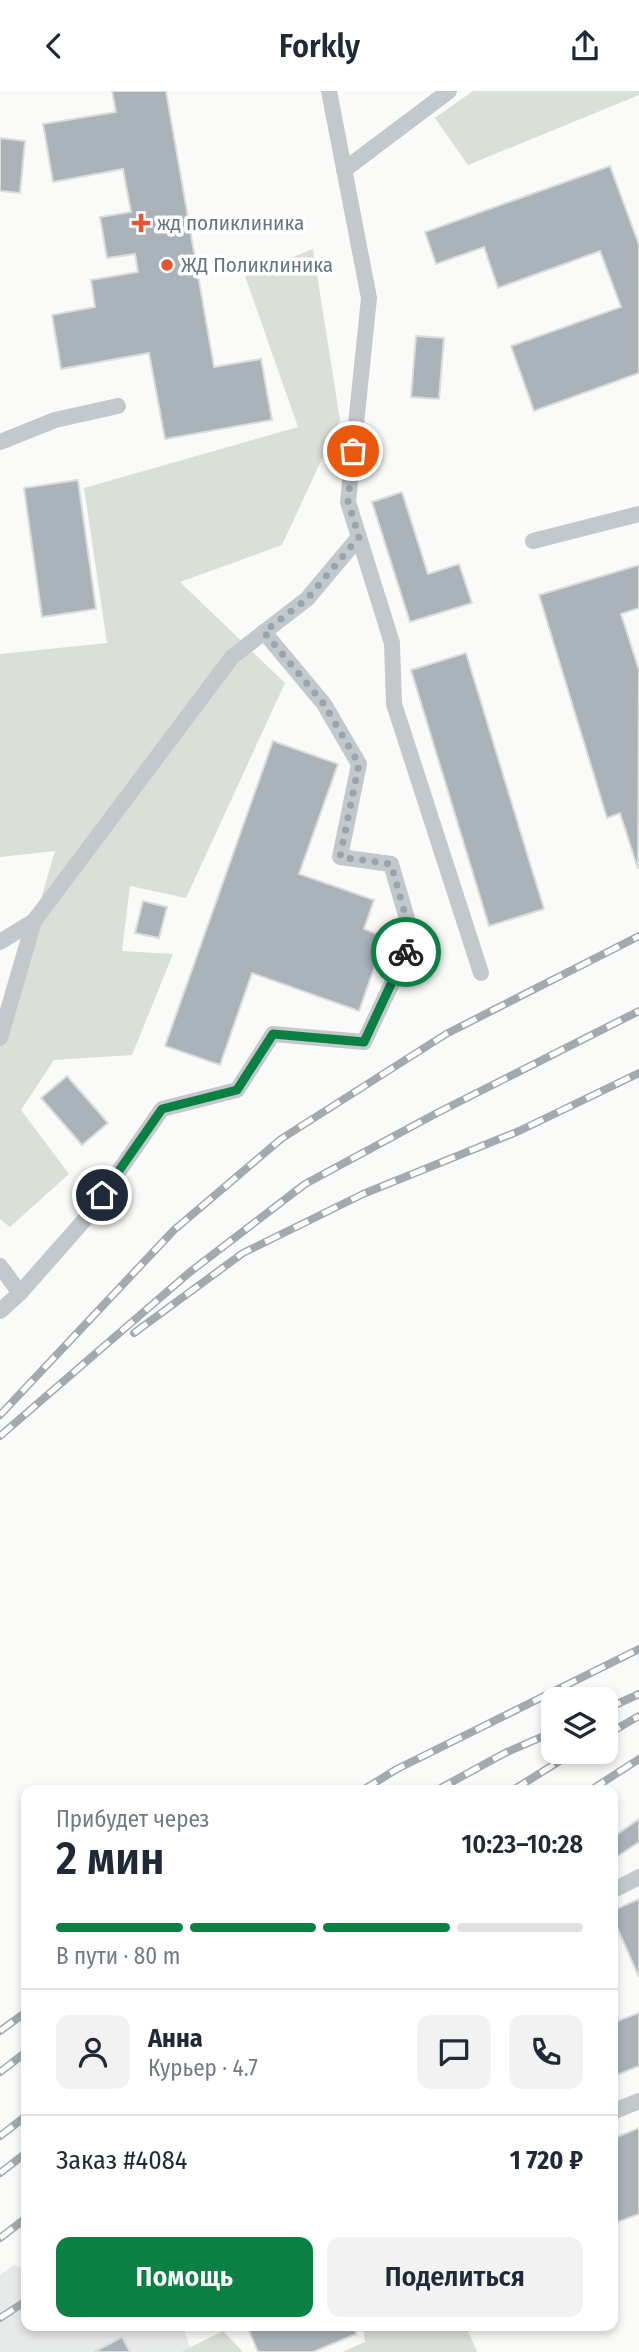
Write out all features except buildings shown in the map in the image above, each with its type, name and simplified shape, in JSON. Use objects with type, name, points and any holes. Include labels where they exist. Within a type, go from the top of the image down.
[{"type":"lane","points":[[328,91],[369,298],[348,502],[392,643],[394,704],[481,972]]},
{"type":"lane","points":[[344,170],[449,91]]},
{"type":"lane","points":[[0,442],[55,420],[118,406]]},
{"type":"lane","points":[[533,541],[639,514]]},
{"type":"lane","points":[[0,1038],[34,921],[232,657],[307,599],[359,537]]},
{"type":"lane","points":[[0,1311],[20,1293],[87,1217],[162,1109],[237,1090],[273,1034],[364,1042],[412,939],[391,864],[340,857],[359,764],[324,704],[264,632]]},
{"type":"lane","points":[[0,941],[34,921]]},
{"type":"lane","points":[[0,1266],[20,1293]]},
{"type":"lane","points":[[618,1888],[639,1877]]},
{"type":"lane","points":[[618,2110],[639,2101]]},
{"type":"shaded area","points":[[473,91],[639,91],[639,95],[468,165],[435,118]]},
{"type":"shaded area","points":[[313,249],[340,420],[282,545],[180,582],[285,683],[186,898],[130,886],[122,951],[173,954],[132,1055],[54,1060],[21,1110],[69,1174],[10,1227],[0,1219],[0,1038],[55,851],[0,857],[0,654],[107,643],[84,488],[298,427],[245,276]]},
{"type":"shaded area","points":[[14,2265],[21,2267],[21,2331],[185,2331],[191,2352],[0,2352],[0,2275]]},
{"type":"shaded area","points":[[223,2331],[243,2352],[181,2352]]},
{"type":"shaded area","points":[[364,2331],[468,2331],[477,2352],[342,2352],[365,2342]]},
{"type":"railway","points":[[0,1415],[174,1230],[281,1139],[446,1034],[639,936]]},
{"type":"railway","points":[[0,1436],[190,1272],[305,1184],[437,1113],[639,1011]]},
{"type":"railway","points":[[134,1333],[243,1253],[363,1194],[519,1131],[639,1073]]},
{"type":"railway","points":[[371,1785],[397,1769],[639,1649]]},
{"type":"railway","points":[[618,1704],[639,1694]]},
{"type":"railway","points":[[618,1728],[639,1716]]},
{"type":"railway","points":[[446,1785],[505,1753],[541,1737]]},
{"type":"railway","points":[[599,1785],[639,1759]]},
{"type":"railway","points":[[521,1785],[555,1764]]},
{"type":"railway","points":[[0,2031],[21,2016]]},
{"type":"railway","points":[[0,2072],[21,2056]]},
{"type":"railway","points":[[0,2136],[21,2120]]},
{"type":"railway","points":[[0,2173],[21,2157]]},
{"type":"railway","points":[[0,2238],[21,2222]]},
{"type":"railway","points":[[0,2318],[21,2304]]},
{"type":"way so far","points":[[353,451],[348,502],[359,537],[307,599],[264,632],[324,704],[359,764],[340,857],[391,864],[412,939],[406,952]]},
{"type":"place","name":"жд поликлиника","points":[[141,223]]},
{"type":"place","name":"ЖД Поликлиника","points":[[167,265]]},
{"type":"route","points":[[102,1195],[162,1109],[237,1090],[273,1034],[364,1042],[406,952]]}]
